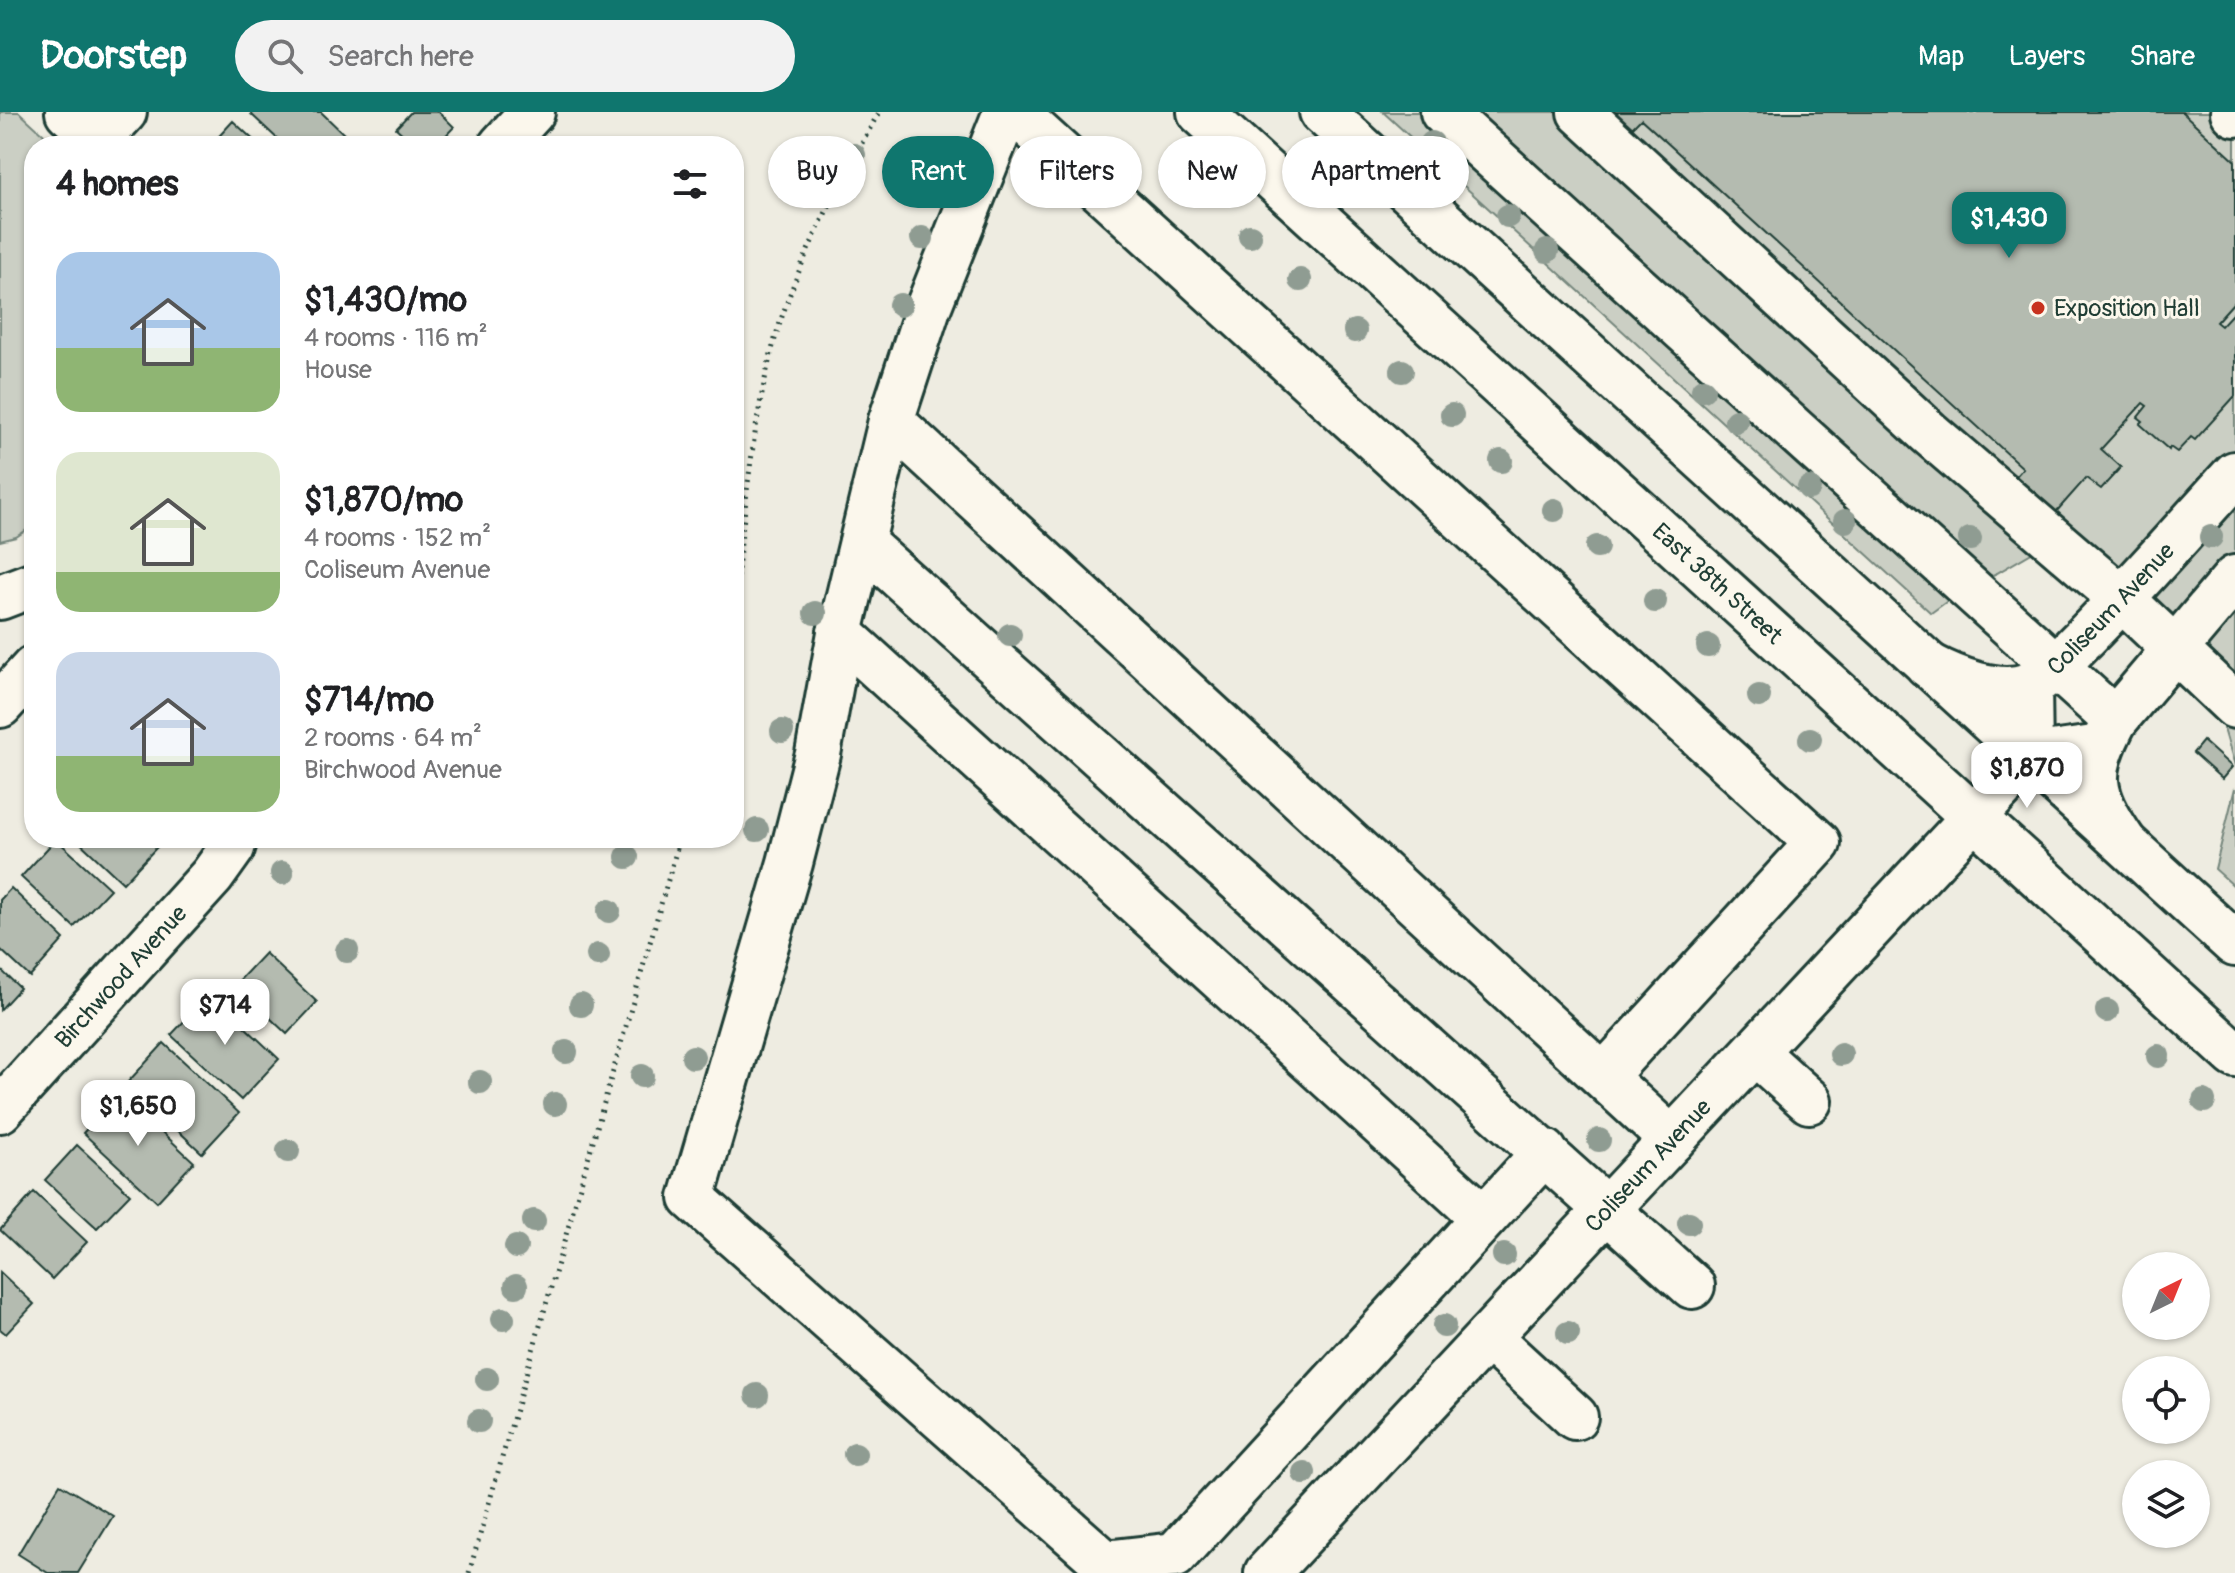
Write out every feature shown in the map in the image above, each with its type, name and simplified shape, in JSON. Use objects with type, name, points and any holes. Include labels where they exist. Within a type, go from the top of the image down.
[{"type":"main road","points":[[510,136],[532,112]]},
{"type":"main road","points":[[1006,112],[928,308],[891,421],[840,633],[818,754],[692,1198],[1105,1563],[1175,1555],[1545,1152]]},
{"type":"main road","points":[[1015,112],[1818,843],[1604,1076]]},
{"type":"main road","name":"East 38th Street","points":[[1200,112],[2235,1055]]},
{"type":"main road","points":[[1322,112],[2235,944]]},
{"type":"main road","points":[[1443,112],[2108,734]]},
{"type":"main road","points":[[1580,112],[1929,433],[2122,599],[2235,706]]},
{"type":"main road","points":[[891,421],[1672,1140]]},
{"type":"main road","name":"Coliseum Avenue","points":[[1267,1573],[2030,757],[2042,675],[2122,599],[2235,474]]},
{"type":"main road","points":[[862,543],[1692,1286]]},
{"type":"main road","points":[[2124,843],[2103,813],[2098,796],[2097,772],[2108,734],[2235,578]]},
{"type":"main road","points":[[0,597],[24,588]]},
{"type":"main road","points":[[840,633],[1484,1218]]},
{"type":"main road","points":[[1928,665],[1947,675],[1988,686],[2010,688],[2042,675]]},
{"type":"main road","points":[[0,705],[24,679]]},
{"type":"main road","points":[[2030,757],[2108,734]]},
{"type":"main road","name":"Birchwood Avenue","points":[[0,1110],[212,876],[232,848]]},
{"type":"main road","points":[[1755,1052],[1809,1101]]},
{"type":"main road","points":[[1488,1337],[1575,1417]]},
{"type":"path","points":[[744,523],[753,452],[773,346],[786,305],[832,199],[879,112]]},
{"type":"path","points":[[469,1573],[677,848]]},
{"type":"shaded area","points":[[0,112],[19,112],[45,136],[24,136],[24,532],[0,541]]},
{"type":"shaded area","points":[[1383,112],[2235,112],[2235,766],[2222,722],[2144,647],[2035,551],[1968,586],[1931,613],[1469,191],[1469,136],[1409,136]]},
{"type":"shaded area","points":[[2235,788],[2235,887],[2215,869]]},
{"type":"building","points":[[321,112],[346,136],[274,136],[251,114]]},
{"type":"building","points":[[411,112],[439,112],[454,127],[445,136],[405,136],[396,128]]},
{"type":"building","name":"Exposition Hall","points":[[1614,112],[2182,112],[2235,161],[2235,301],[2216,322],[2221,326],[2232,314],[2235,317],[2235,396],[2195,440],[2191,437],[2177,452],[2170,447],[2169,450],[2140,424],[2143,421],[2138,417],[2147,406],[2143,403],[2101,449],[2121,467],[2101,489],[2086,478],[2056,512],[2016,476],[2023,468],[1641,119],[1632,128]]},
{"type":"building","points":[[233,121],[249,136],[219,136]]},
{"type":"building","points":[[2203,741],[2232,767],[2222,779],[2193,753]]},
{"type":"building","points":[[48,848],[66,848],[110,889],[74,927],[21,877]]},
{"type":"building","points":[[86,848],[156,848],[123,883]]},
{"type":"building","points":[[11,888],[64,939],[30,977],[0,949],[0,900]]},
{"type":"building","points":[[265,953],[317,1002],[287,1034],[235,985]]},
{"type":"building","points":[[0,969],[20,988],[0,1010]]},
{"type":"building","points":[[210,994],[279,1059],[241,1100],[171,1035]]},
{"type":"building","points":[[164,1043],[239,1113],[202,1153],[127,1083]]},
{"type":"building","points":[[120,1093],[194,1162],[157,1202],[83,1133]]},
{"type":"building","points":[[77,1145],[130,1194],[97,1228],[45,1180]]},
{"type":"building","points":[[34,1192],[87,1242],[52,1279],[0,1230]]},
{"type":"building","points":[[0,1272],[34,1304],[6,1334],[0,1329]]},
{"type":"building","points":[[60,1484],[113,1516],[78,1573],[48,1573],[18,1554]]},
{"type":"place","name":"Exposition Hall","points":[[2038,308]]}]
